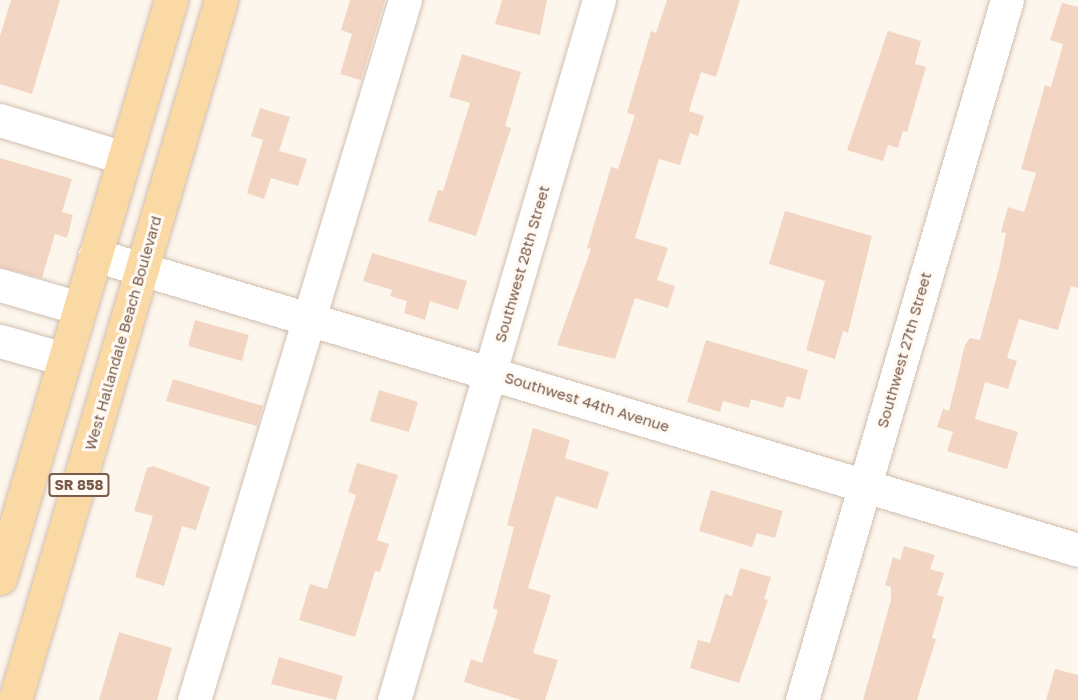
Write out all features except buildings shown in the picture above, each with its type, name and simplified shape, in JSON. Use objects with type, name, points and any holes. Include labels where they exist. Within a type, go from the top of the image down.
[{"type":"main road","name":"SR 858","points":[[0,578],[171,0]]},
{"type":"main road","name":"West Hallandale Beach Boulevard","points":[[15,700],[221,0]]},
{"type":"street","points":[[195,700],[405,0]]},
{"type":"street","name":"Southwest 28th Street","points":[[394,700],[599,0]]},
{"type":"street","name":"Southwest 27th Street","points":[[802,700],[1007,0]]},
{"type":"street","points":[[0,120],[124,158]]},
{"type":"street","name":"Southwest 44th Avenue","points":[[95,255],[1078,550]]},
{"type":"street","points":[[0,285],[79,308]]},
{"type":"street","points":[[0,341],[64,359]]}]
